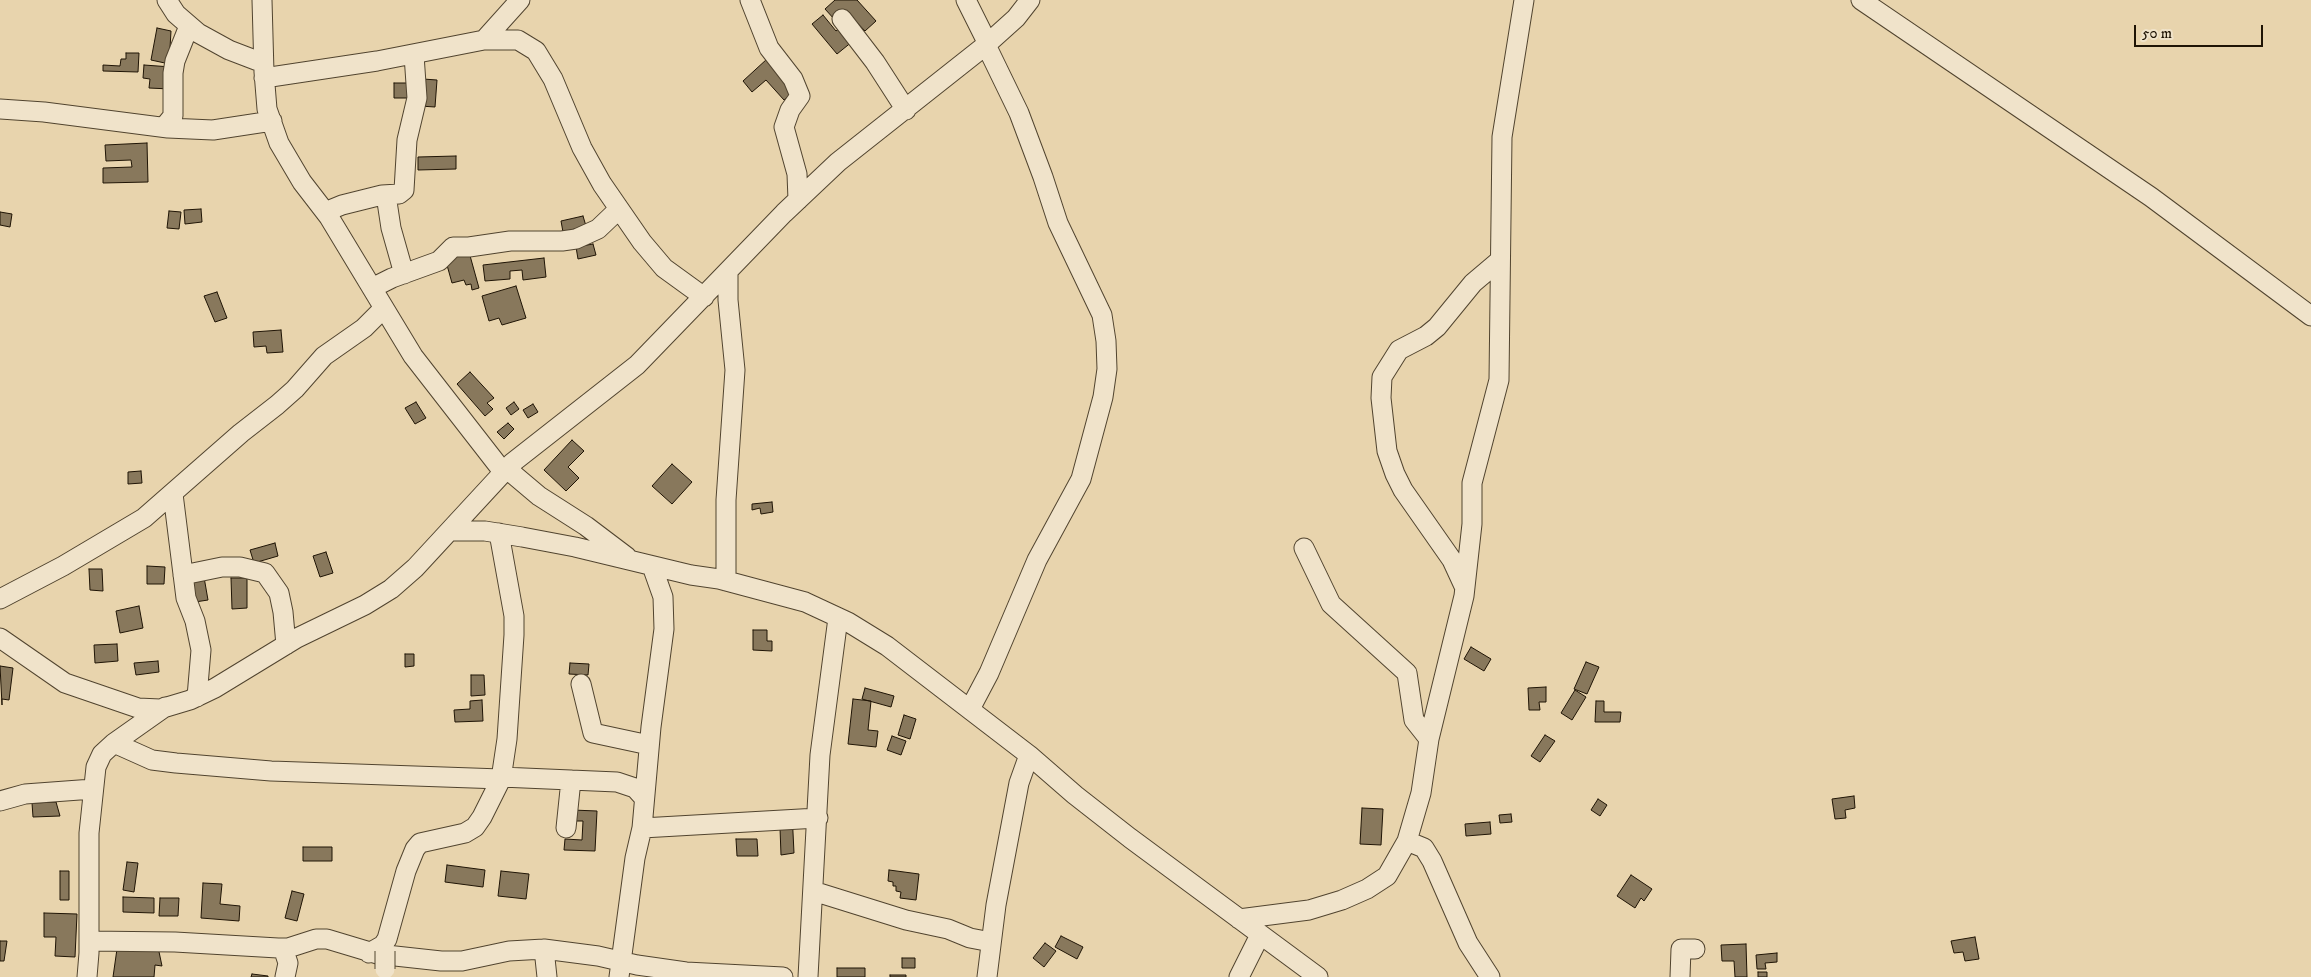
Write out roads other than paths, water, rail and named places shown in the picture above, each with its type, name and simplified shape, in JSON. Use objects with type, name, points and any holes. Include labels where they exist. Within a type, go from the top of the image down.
[{"type":"street","points":[[167,0],[176,14],[198,33],[264,71],[414,55],[484,40],[518,40],[536,51],[553,79],[582,148],[619,209],[642,242],[664,268],[704,297]]},
{"type":"street","points":[[262,0],[264,71],[268,109],[279,143],[325,212],[412,356],[506,471],[539,496],[586,526],[632,561]]},
{"type":"street","points":[[484,40],[520,0]]},
{"type":"street","points":[[750,0],[769,48],[793,79],[800,96],[790,110],[784,127],[797,174],[798,200]]},
{"type":"street","points":[[966,0],[1019,113],[1044,176],[1058,223],[1102,315],[1106,341],[1107,369],[1103,397],[1081,479],[1037,560],[989,672],[970,709]]},
{"type":"street","points":[[0,638],[65,683],[138,708],[165,707],[197,697],[238,675],[286,645],[365,605],[391,589],[451,532],[506,471],[569,417],[637,365],[798,200],[838,162],[987,45],[1016,18],[1030,0]]},
{"type":"street","points":[[1239,919],[1309,910],[1342,900],[1367,889],[1387,876],[1407,841],[1421,793],[1429,739],[1456,634],[1465,587],[1472,524],[1472,483],[1499,380],[1502,137],[1524,0]]},
{"type":"street","points":[[1861,0],[2151,197],[2311,316]]},
{"type":"street","points":[[842,19],[875,62],[906,110]]},
{"type":"street","points":[[164,127],[173,116],[173,73],[175,61],[189,26]]},
{"type":"street","points":[[325,212],[342,205],[399,194],[405,186],[407,140],[416,98],[414,55]]},
{"type":"street","points":[[0,109],[44,112],[164,127],[213,130],[272,121]]},
{"type":"street","points":[[386,195],[391,228],[404,274]]},
{"type":"street","points":[[372,288],[439,261],[453,247],[469,248],[510,242],[562,242],[576,239],[598,229],[619,209]]},
{"type":"street","points":[[1465,587],[1452,560],[1403,490],[1395,474],[1387,452],[1381,398],[1382,377],[1398,350],[1410,342],[1426,336],[1437,327],[1473,283],[1499,261]]},
{"type":"street","points":[[726,581],[726,500],[735,370],[728,300],[728,271]]},
{"type":"street","points":[[0,599],[63,566],[144,518],[295,389],[324,356],[364,328],[384,308]]},
{"type":"street","points":[[173,494],[183,575],[201,650],[197,697]]},
{"type":"street","points":[[451,532],[470,530],[575,547],[652,566],[726,581],[804,602],[838,618],[887,646],[1029,755],[1083,801],[1260,936],[1318,977]]},
{"type":"street","points":[[381,962],[383,945],[387,940],[406,871],[415,849],[420,843],[465,833],[475,827],[501,778],[507,739],[514,616],[499,534]]},
{"type":"street","points":[[1304,548],[1331,604],[1406,673],[1414,720],[1429,739]]},
{"type":"street","points":[[619,969],[642,828],[649,745],[662,650],[664,609],[659,583],[652,566]]},
{"type":"street","points":[[183,575],[222,567],[240,567],[265,573],[279,593],[286,645]]},
{"type":"street","points":[[664,609],[675,589],[692,575]]},
{"type":"street","points":[[808,977],[820,754],[838,618]]},
{"type":"street","points":[[581,684],[593,734],[649,745]]},
{"type":"street","points":[[87,977],[90,941],[89,834],[96,767],[102,754],[165,707]]},
{"type":"street","points":[[114,744],[152,760],[176,763],[272,770],[617,782],[634,788],[644,798]]},
{"type":"street","points":[[1004,977],[988,971],[991,942],[1019,783],[1029,755]]},
{"type":"street","points":[[566,828],[571,780]]},
{"type":"street","points":[[0,801],[25,794],[93,789]]},
{"type":"street","points":[[642,828],[818,818]]},
{"type":"street","points":[[1407,841],[1424,848],[1432,860],[1468,943],[1490,977]]},
{"type":"street","points":[[813,891],[906,920],[948,929],[970,938],[991,942]]},
{"type":"street","points":[[1239,977],[1260,936]]},
{"type":"street","points":[[90,941],[175,942],[288,959],[316,939],[327,939],[381,962],[462,960],[509,951],[544,949],[598,956],[619,969],[783,977]]},
{"type":"street","points":[[1680,977],[1681,948],[1695,949]]},
{"type":"street","points":[[544,949],[547,977]]}]
